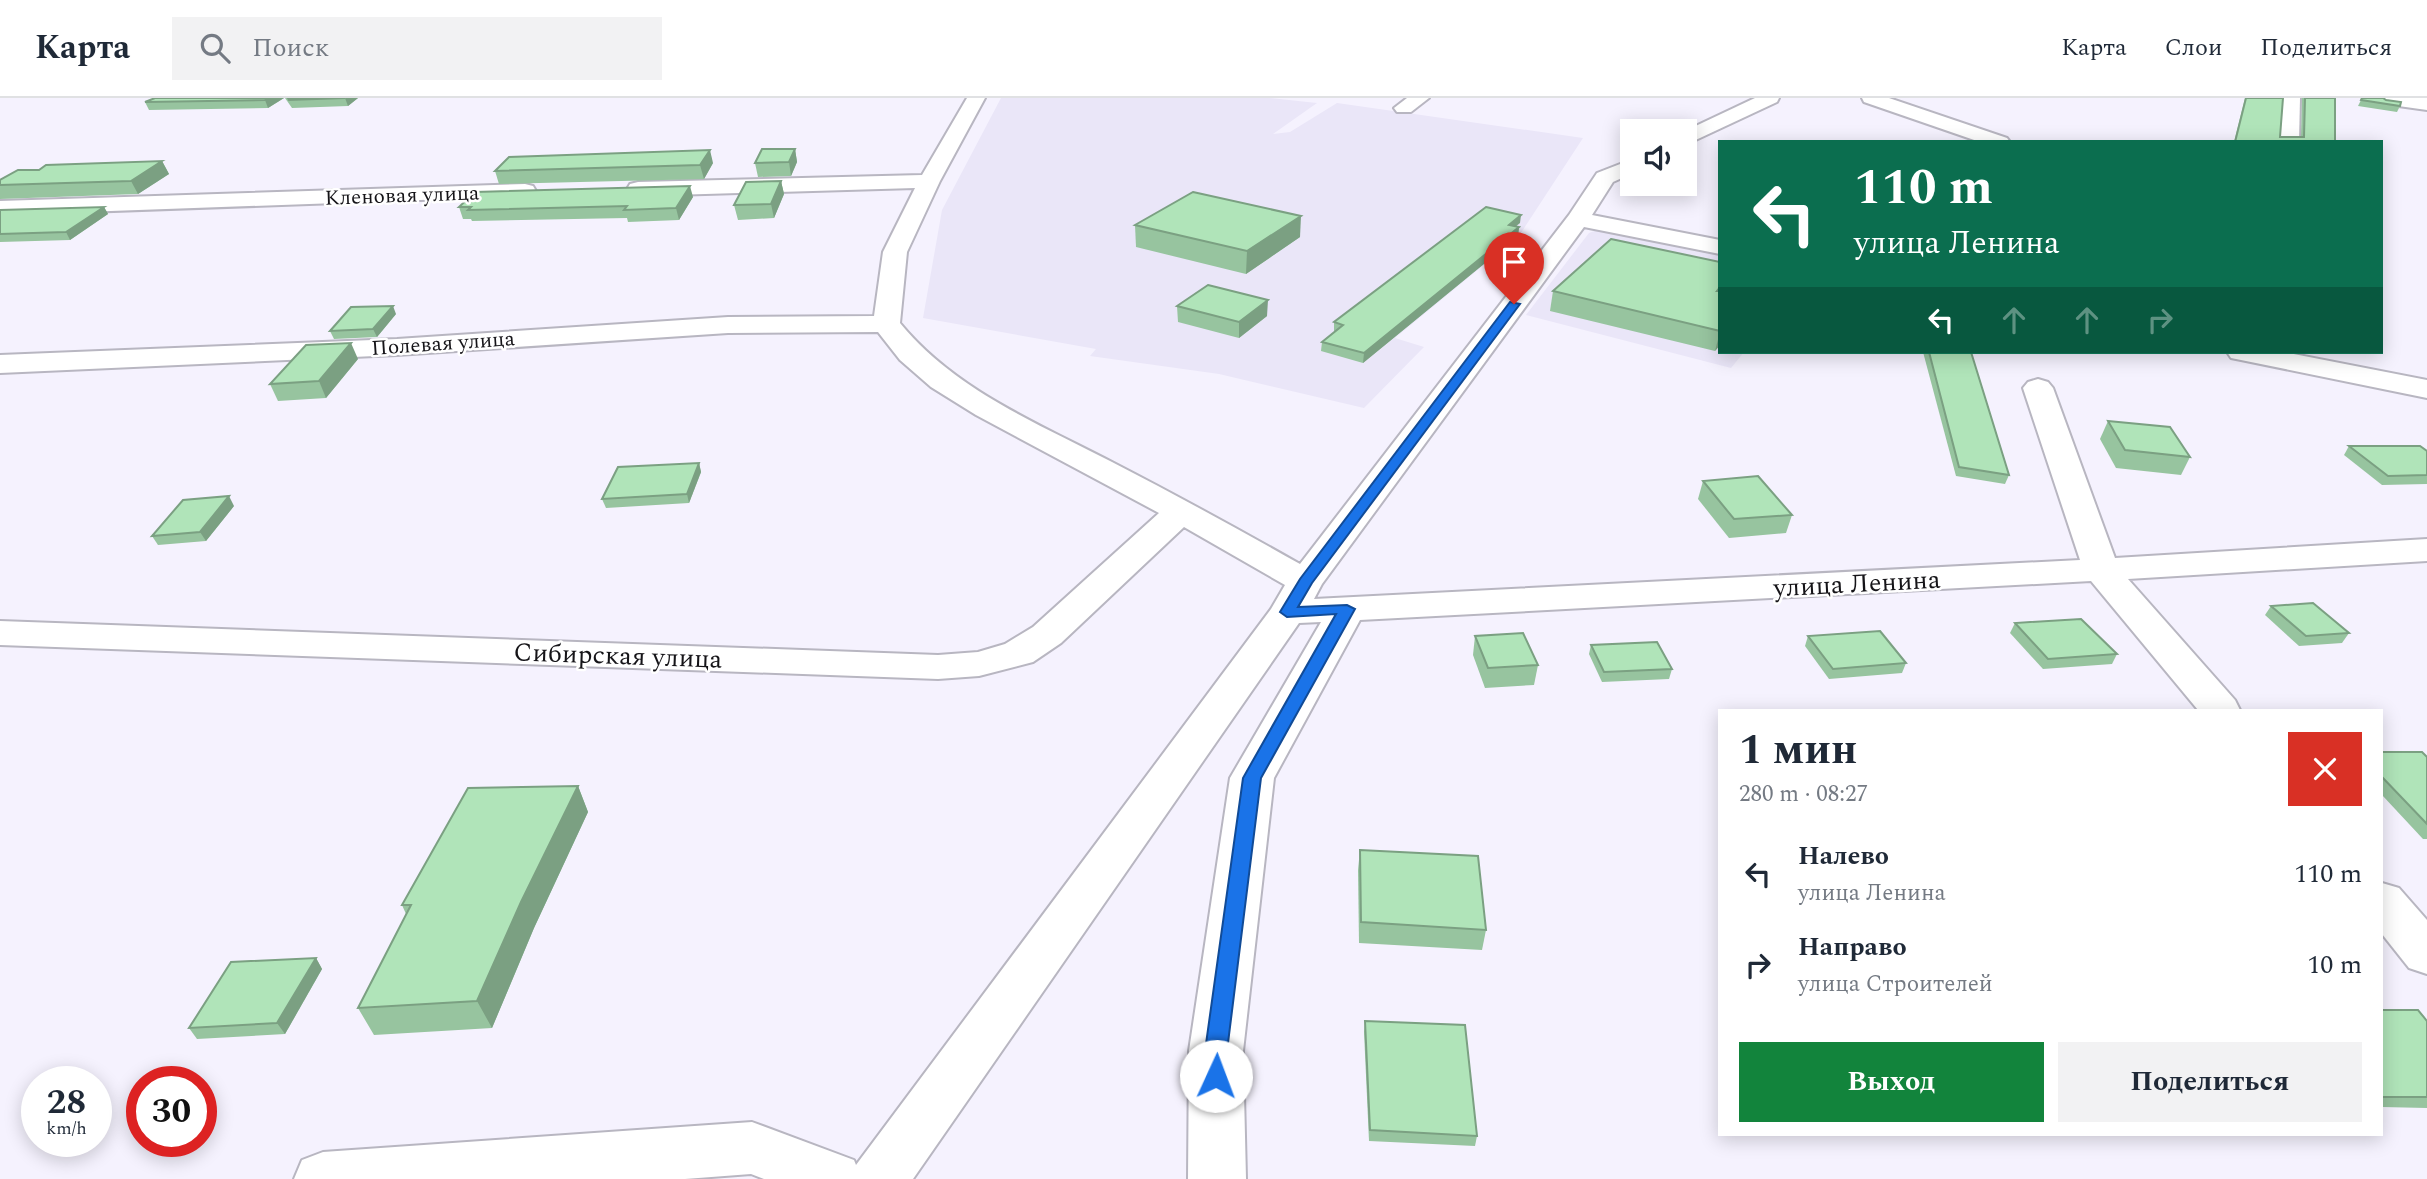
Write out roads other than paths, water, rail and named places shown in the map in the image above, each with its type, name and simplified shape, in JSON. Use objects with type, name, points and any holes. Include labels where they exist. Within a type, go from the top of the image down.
[{"type":"street","points":[[976,98],[929,181],[895,252],[886,324],[910,354],[941,381],[987,409],[1181,511],[1296,597]]},
{"type":"street","points":[[1697,133],[1770,98]]},
{"type":"street","points":[[1871,98],[1994,140]]},
{"type":"street","points":[[2289,140],[2291,98]]},
{"type":"street","points":[[2384,98],[2427,104]]},
{"type":"street","points":[[879,1179],[1296,597],[1578,219],[1605,178],[1620,171]]},
{"type":"street","points":[[618,189],[929,181]]},
{"type":"street","name":"Кленовая улица","points":[[0,208],[551,191]]},
{"type":"street","points":[[1578,219],[1718,247]]},
{"type":"street","name":"Полевая улица","points":[[0,363],[397,347],[728,325],[886,324]]},
{"type":"street","points":[[2251,354],[2427,389]]},
{"type":"street","points":[[2038,388],[2101,570],[2219,709]]},
{"type":"street","name":"Сибирская улица","points":[[0,633],[938,667],[979,664],[1019,653],[1047,635],[1181,511]]},
{"type":"street","name":"улица Ленина","points":[[1296,597],[1347,609],[2101,570],[2427,550]]},
{"type":"street","points":[[1217,1179],[1216,1051],[1252,778],[1347,609]]},
{"type":"street","points":[[2383,902],[2427,954]]},
{"type":"street","points":[[323,1179],[752,1148],[833,1179]]}]
